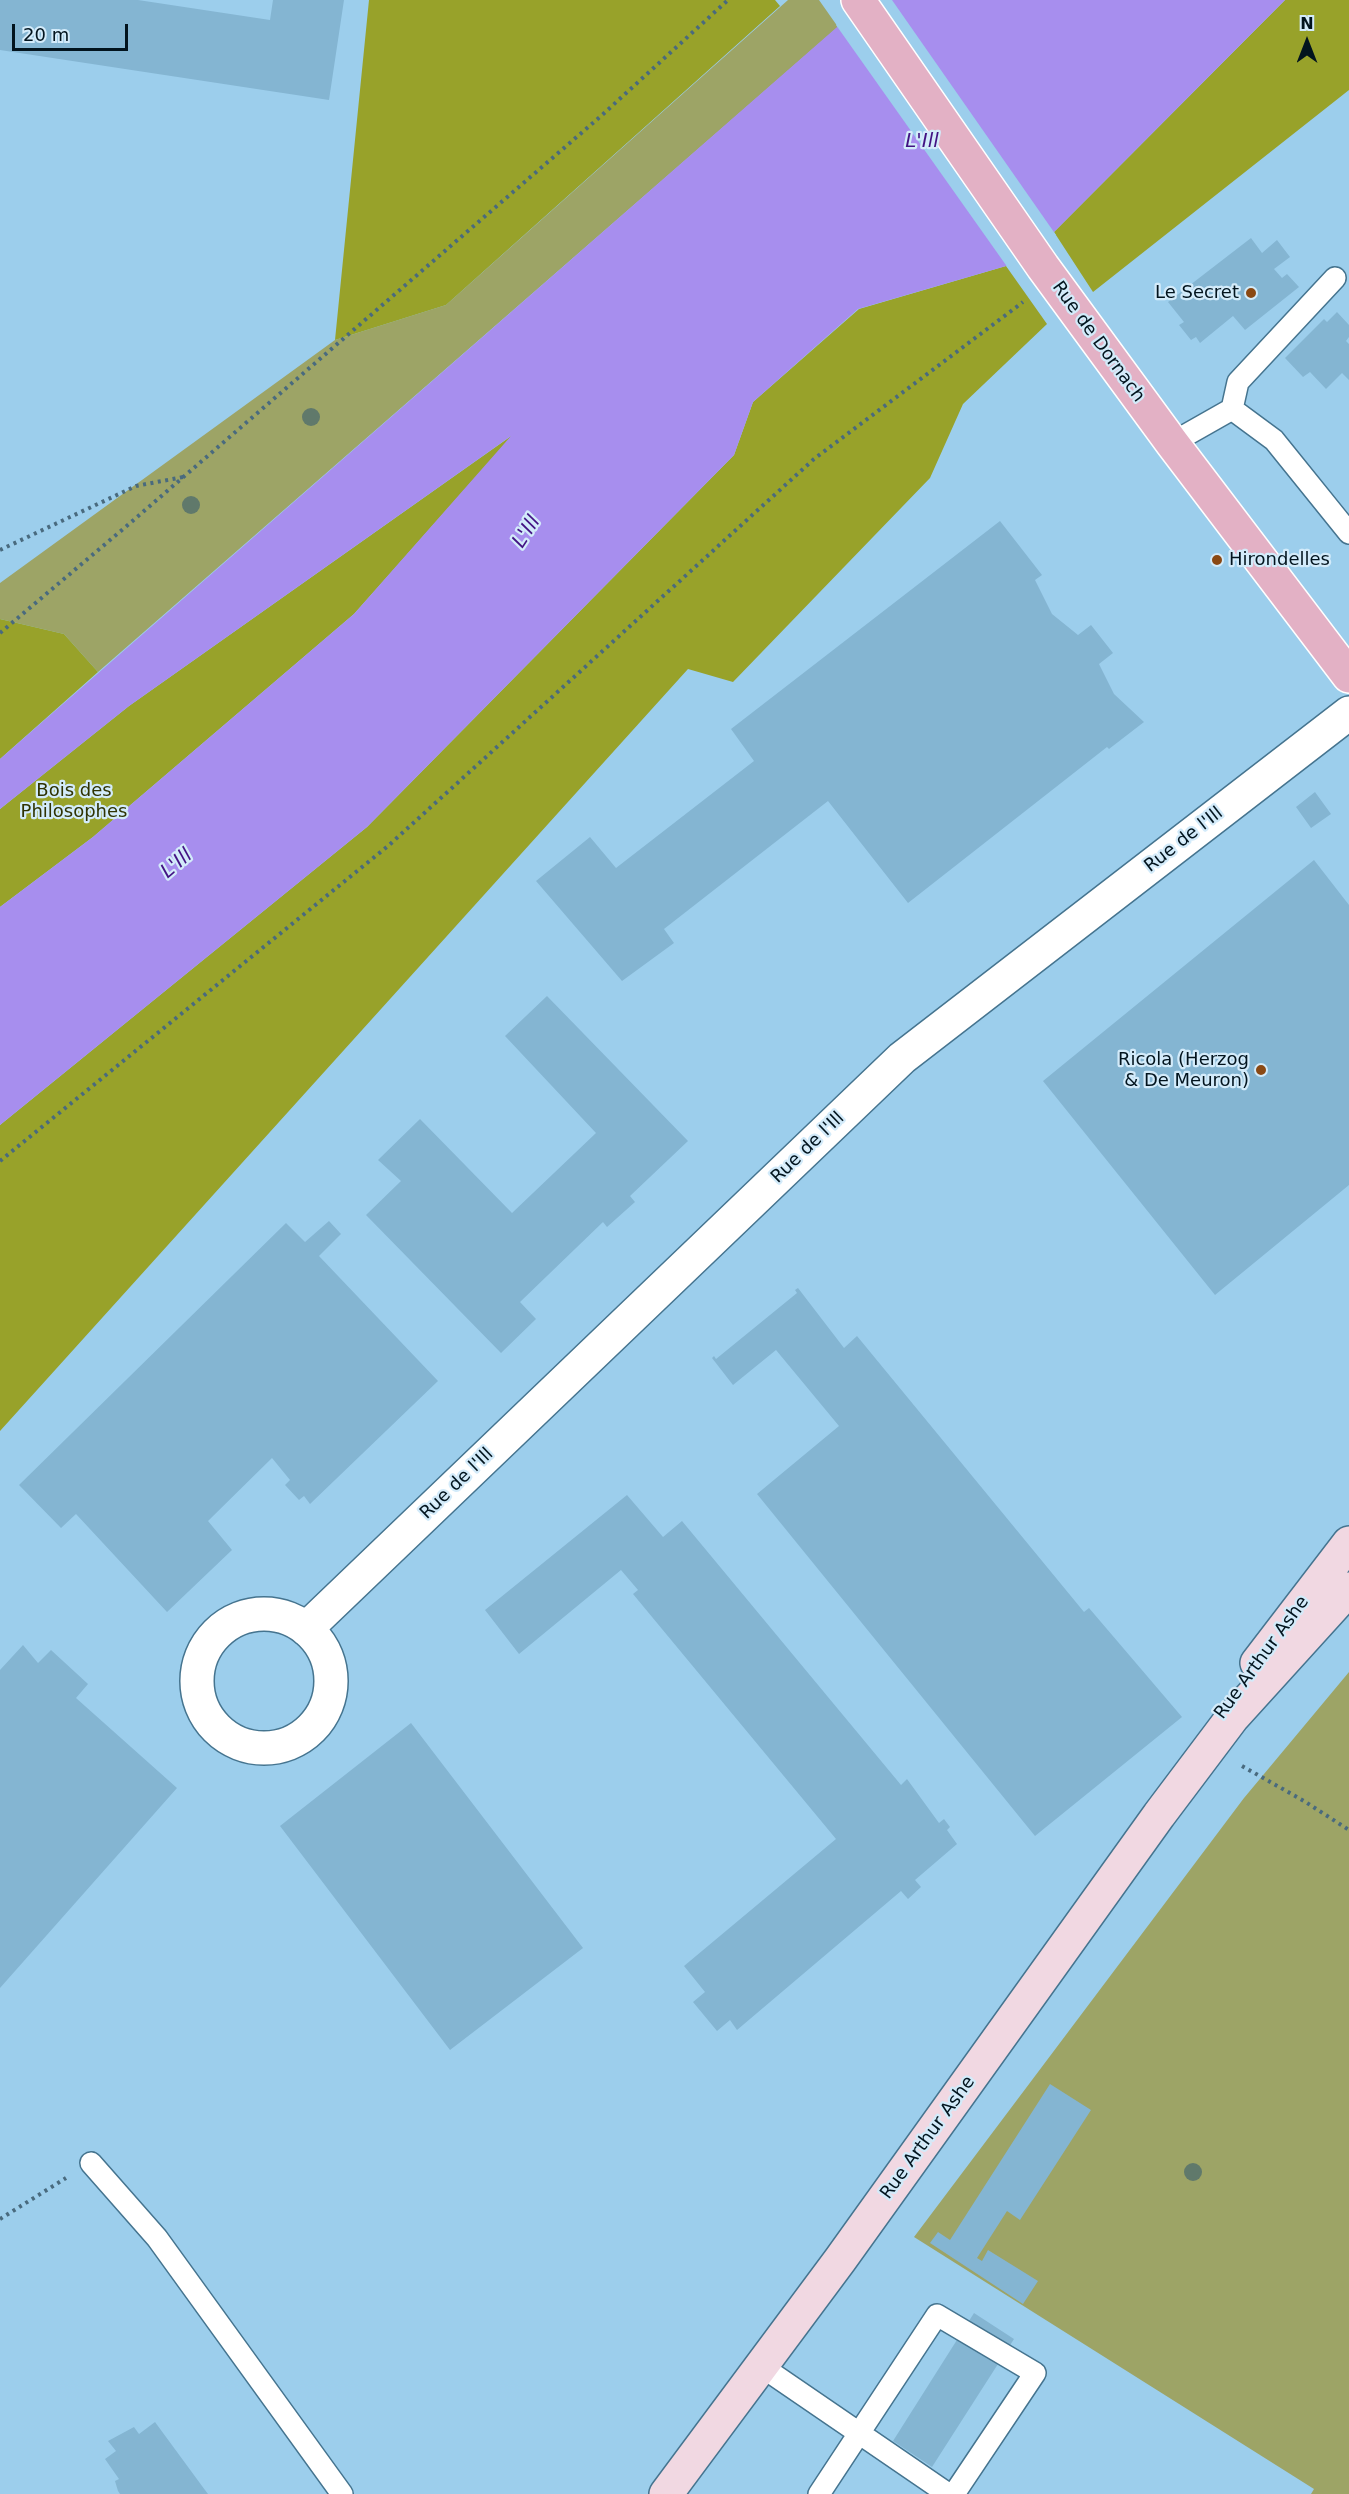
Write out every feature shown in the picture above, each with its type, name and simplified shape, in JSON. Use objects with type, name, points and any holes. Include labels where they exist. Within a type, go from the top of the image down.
[{"type":"main road","name":"Rue de Dornach","points":[[858,0],[1038,281],[1172,443],[1349,676]]},
{"type":"main road","name":"Rue Arthur Ashe","points":[[1186,1779],[1217,1717],[1295,1611],[1349,1543]]},
{"type":"main road","name":"Rue Arthur Ashe","points":[[666,2494],[840,2260],[1186,1779],[1232,1718],[1349,1588]]},
{"type":"street","name":"Rue de l'Ill","points":[[306,1629],[902,1058],[1349,713]]},
{"type":"street","points":[[266,1613],[287,1618],[306,1629],[322,1646],[330,1667],[331,1689],[325,1711],[311,1729],[293,1742],[271,1749],[249,1747],[227,1739],[210,1724],[200,1705],[196,1683],[199,1661],[209,1642],[224,1626],[244,1617],[266,1613]]},
{"type":"lane","points":[[1172,443],[1232,409],[1238,382],[1335,278]]},
{"type":"lane","points":[[1232,409],[1274,440],[1349,532]]},
{"type":"lane","points":[[91,2163],[157,2238],[342,2494]]},
{"type":"lane","points":[[819,2494],[937,2315],[1035,2373],[954,2494]]},
{"type":"lane","points":[[761,2366],[948,2494]]},
{"type":"path","points":[[0,633],[601,116],[728,0]]},
{"type":"path","points":[[0,1161],[388,846],[814,459],[1038,281]]},
{"type":"path","points":[[0,550],[136,486],[184,477]]},
{"type":"path","points":[[1209,1749],[1304,1801],[1349,1830]]},
{"type":"path","points":[[0,2219],[91,2163]]},
{"type":"green space","points":[[369,0],[775,0],[780,6],[446,305],[335,340]]},
{"type":"green space","points":[[788,0],[819,0],[838,27],[98,672],[64,634],[0,619],[0,583],[335,340],[446,305]]},
{"type":"green space","points":[[1285,0],[1349,0],[1349,90],[1093,292],[1054,232]]},
{"type":"green space","points":[[1006,266],[1047,324],[963,404],[930,478],[733,682],[688,669],[0,1431],[0,1125],[367,827],[734,455],[753,402],[859,309]]},
{"type":"green space","name":"Bois des Philosophes","points":[[514,434],[354,614],[93,837],[0,907],[0,809],[129,706]]},
{"type":"green space","name":"Bois des Philosophes","points":[[0,619],[64,634],[98,672],[0,759]]},
{"type":"green space","points":[[1349,1672],[1349,2494],[1311,2494],[1314,2489],[914,2237],[1244,1798]]},
{"type":"water","name":"L'Ill","points":[[868,0],[1285,0],[1054,232],[1006,266],[858,309],[753,402],[734,455],[367,827],[0,1125],[0,907],[93,837],[354,614],[511,436],[129,706],[0,809],[0,759]]},
{"type":"pier","points":[[864,0],[892,0],[1056,235],[1008,268],[836,25]]},
{"type":"building","points":[[0,0],[138,0],[270,20],[273,0],[344,0],[329,100],[0,50]]},
{"type":"building","points":[[1251,238],[1262,253],[1277,240],[1290,257],[1274,269],[1282,278],[1287,274],[1299,287],[1245,330],[1233,316],[1200,343],[1196,337],[1191,340],[1179,325],[1184,322],[1168,302]]},
{"type":"building","points":[[1337,312],[1349,325],[1349,337],[1346,341],[1349,344],[1349,380],[1342,373],[1326,389],[1310,372],[1303,377],[1285,358],[1324,319],[1327,322]]},
{"type":"building","points":[[1000,521],[1042,575],[1035,580],[1052,614],[1078,635],[1091,625],[1113,653],[1099,664],[1114,694],[1144,722],[1109,749],[1107,747],[908,903],[828,801],[664,929],[674,943],[622,981],[536,881],[590,837],[616,868],[754,761],[731,729]]},
{"type":"building","points":[[1315,792],[1331,814],[1311,828],[1296,807]]},
{"type":"building","points":[[1314,860],[1349,905],[1349,1185],[1215,1295],[1043,1081]]},
{"type":"building","points":[[547,996],[688,1141],[630,1196],[635,1202],[607,1227],[603,1222],[520,1302],[536,1319],[501,1353],[366,1215],[401,1181],[378,1160],[420,1119],[512,1213],[596,1133],[505,1036]]},
{"type":"building","points":[[329,1221],[341,1234],[319,1256],[438,1381],[310,1504],[304,1496],[299,1500],[285,1485],[290,1480],[272,1458],[208,1521],[232,1550],[167,1612],[76,1514],[61,1528],[19,1485],[286,1223],[305,1242]]},
{"type":"building","points":[[798,1288],[844,1348],[857,1336],[1084,1612],[1089,1608],[1182,1717],[1035,1836],[757,1494],[839,1426],[776,1350],[733,1385],[712,1358],[714,1356],[716,1359],[797,1293],[795,1290]]},
{"type":"building","points":[[627,1495],[663,1537],[682,1521],[901,1785],[907,1779],[939,1823],[944,1819],[950,1827],[947,1830],[957,1844],[915,1880],[921,1887],[908,1899],[901,1891],[737,2030],[730,2020],[717,2031],[693,2002],[705,1992],[684,1966],[836,1839],[633,1594],[638,1590],[621,1570],[519,1654],[485,1610]]},
{"type":"building","points":[[23,1645],[38,1663],[51,1650],[88,1684],[76,1698],[177,1788],[0,1988],[0,1670]]},
{"type":"building","points":[[411,1723],[583,1948],[450,2050],[280,1826]]},
{"type":"building","points":[[1050,2084],[1091,2110],[1020,2220],[1007,2211],[977,2258],[982,2261],[988,2250],[1038,2281],[1023,2304],[930,2243],[938,2232],[950,2240]]},
{"type":"building","points":[[974,2313],[1014,2339],[932,2467],[893,2441]]},
{"type":"building","points":[[155,2422],[208,2494],[120,2494],[115,2481],[119,2479],[105,2459],[116,2451],[108,2441],[134,2427],[139,2434]]},
{"type":"place","name":"Le Secret","points":[[1251,293]]},
{"type":"place","name":"Hirondelles","points":[[1217,560]]},
{"type":"place","name":"Ricola (Herzog & De Meuron)","points":[[1261,1070]]}]
